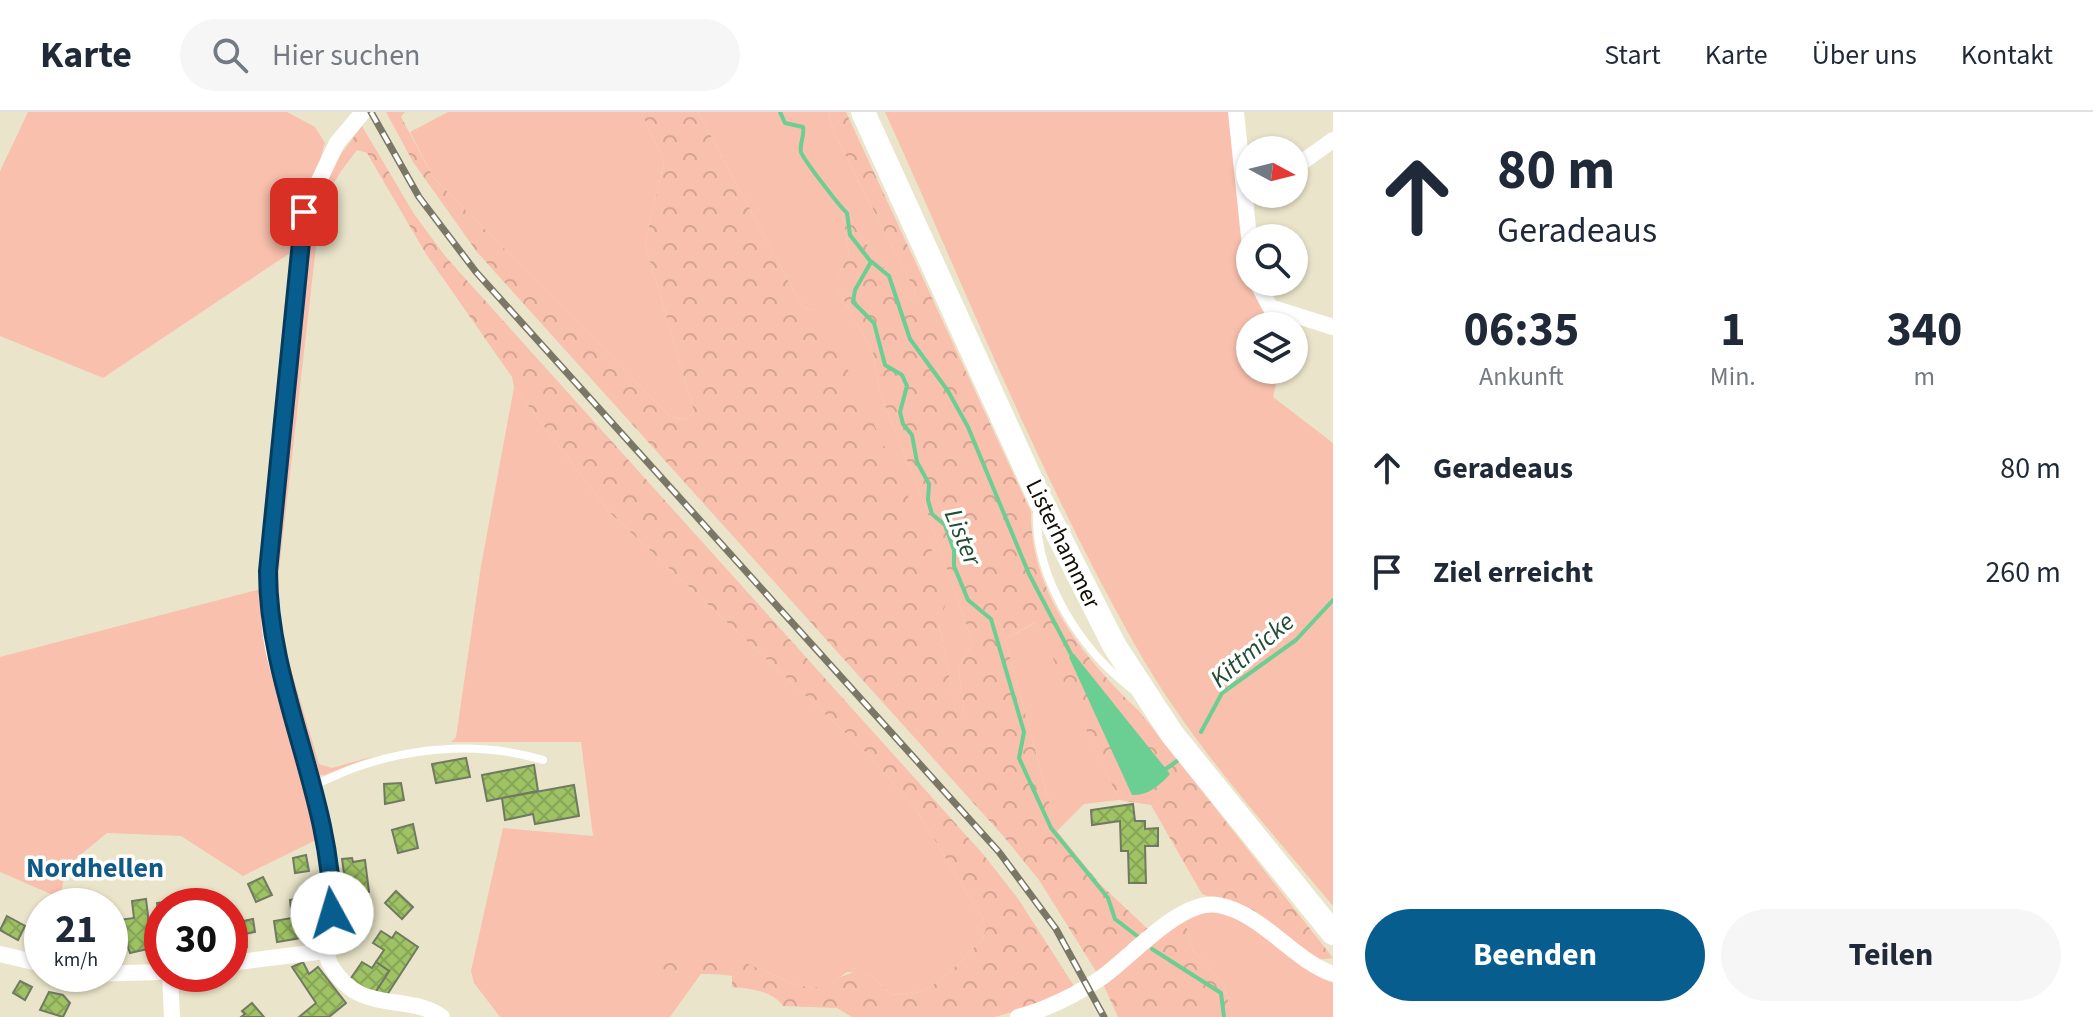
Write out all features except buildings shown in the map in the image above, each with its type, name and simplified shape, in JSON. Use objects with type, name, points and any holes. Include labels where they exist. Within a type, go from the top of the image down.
[{"type":"main road","name":"Listerhammer","points":[[863,112],[1037,493],[1114,645],[1201,771],[1333,933]]},
{"type":"street","points":[[1236,112],[1240,136]]},
{"type":"street","points":[[359,116],[321,171],[304,212],[268,571],[268,612],[275,655],[314,785],[332,895],[332,931],[326,951],[331,966],[348,986],[379,1005],[420,1007],[442,1017]]},
{"type":"street","points":[[1308,158],[1333,140]]},
{"type":"street","points":[[1264,296],[1270,307],[1333,327]]},
{"type":"street","points":[[1018,1017],[1071,996],[1181,914],[1198,906],[1217,905],[1244,915],[1333,974]]},
{"type":"street","points":[[248,961],[326,951]]},
{"type":"street","points":[[0,954],[24,960]]},
{"type":"street","points":[[171,992],[172,1017]]},
{"type":"lane","points":[[314,785],[358,766],[445,749],[507,749],[543,760]]},
{"type":"green space","points":[[28,112],[287,112],[315,127],[325,143],[293,251],[103,378],[0,336],[0,171]]},
{"type":"green space","points":[[386,112],[405,112],[401,117],[433,177],[671,417],[685,420],[694,411],[645,244],[664,162],[641,112],[698,112],[803,308],[815,310],[840,353],[928,538],[947,600],[939,623],[956,712],[962,714],[964,705],[958,667],[973,644],[922,498],[879,390],[873,352],[837,288],[837,278],[849,253],[842,213],[847,207],[857,231],[909,301],[916,293],[835,135],[828,112],[846,112],[1031,512],[1033,541],[1040,569],[1064,622],[1099,669],[1139,711],[1333,958],[1316,960],[1241,909],[1202,894],[1151,805],[1119,800],[1036,622],[1005,639],[1057,831],[1100,884],[1151,932],[1097,973],[1039,880],[1004,837],[477,252],[413,162]]},
{"type":"green space","points":[[448,112],[641,112],[664,162],[645,244],[694,411],[685,420],[671,417],[433,177],[410,132]]},
{"type":"green space","points":[[698,112],[828,112],[835,135],[916,293],[909,301],[857,231],[847,207],[842,213],[849,253],[837,278],[837,288],[873,352],[879,390],[922,498],[973,644],[958,667],[964,705],[962,714],[956,713],[939,623],[815,310],[803,308]]},
{"type":"green space","points":[[885,112],[1232,112],[1236,208],[1241,208],[1243,224],[1236,224],[1236,296],[1257,296],[1263,308],[1270,312],[1236,312],[1236,384],[1276,384],[1273,397],[1333,443],[1333,906],[1203,747],[1156,680],[1100,581],[1004,382]]},
{"type":"green space","points":[[362,126],[414,214],[445,256],[983,854],[1019,900],[1074,986],[1026,1008],[995,1017],[852,1017],[837,1008],[783,1006],[767,993],[732,987],[732,976],[661,968],[663,962],[683,959],[746,963],[796,985],[814,988],[858,970],[867,972],[891,994],[905,995],[918,992],[942,979],[982,940],[986,929],[983,919],[917,811],[870,756],[609,512],[514,387],[512,377],[426,254],[367,153],[357,150],[341,171],[329,170]]},
{"type":"green space","points":[[329,170],[341,171],[329,191],[319,221],[278,579],[282,639],[319,764],[332,768],[374,756],[318,775],[278,648],[274,578],[311,212]]},
{"type":"green space","points":[[514,387],[609,512],[870,756],[917,811],[983,919],[986,929],[982,940],[942,979],[918,992],[905,995],[891,994],[867,972],[847,972],[830,984],[814,988],[796,985],[746,963],[672,973],[703,971],[670,1017],[500,1017],[474,983],[471,971],[503,828],[593,836],[581,742],[451,742],[456,737],[481,566]]},
{"type":"green space","points":[[261,589],[267,653],[316,840],[243,876],[181,836],[107,833],[66,867],[62,888],[37,888],[0,872],[0,657]]},
{"type":"green space","points":[[1037,622],[1119,800],[1084,804],[1057,831],[1005,639]]},
{"type":"green space","points":[[1198,911],[1225,911],[1272,935],[1325,979],[1333,981],[1333,1017],[1232,1017],[1224,983],[1193,951],[1184,917]]},
{"type":"green space","points":[[1184,917],[1193,951],[1224,983],[1232,1017],[1118,1017],[1103,984]]},
{"type":"shaded area","points":[[1074,654],[1170,774],[1153,789],[1132,795],[1069,657]]},
{"type":"waterway","name":"Lister","points":[[780,112],[785,123],[803,127],[801,152],[847,213],[850,235],[871,262],[855,290],[853,302],[874,323],[885,365],[902,375],[907,386],[900,412],[903,424],[912,435],[917,462],[929,484],[928,500],[932,514],[945,525],[954,550],[954,566],[968,600],[991,619],[1024,732],[1019,758],[1051,828],[1108,898],[1115,919],[1141,939]]},
{"type":"waterway","points":[[872,262],[889,276],[910,339],[948,391],[968,427],[1029,574],[1072,656]]},
{"type":"waterway","name":"Kittmicke","points":[[1201,732],[1222,693],[1296,640],[1333,600]]},
{"type":"waterway","name":"Kittmicke","points":[[1163,771],[1177,761]]},
{"type":"waterway","name":"Lister","points":[[1152,949],[1221,993],[1224,1017]]},
{"type":"railway","points":[[371,112],[419,197],[476,272],[999,852],[1056,929],[1104,1017]]},
{"type":"district","name":"Nordhellen","points":[[95,868]]},
{"type":"route","points":[[304,212],[268,571],[268,612],[275,655],[314,785],[332,895],[332,913]]}]
